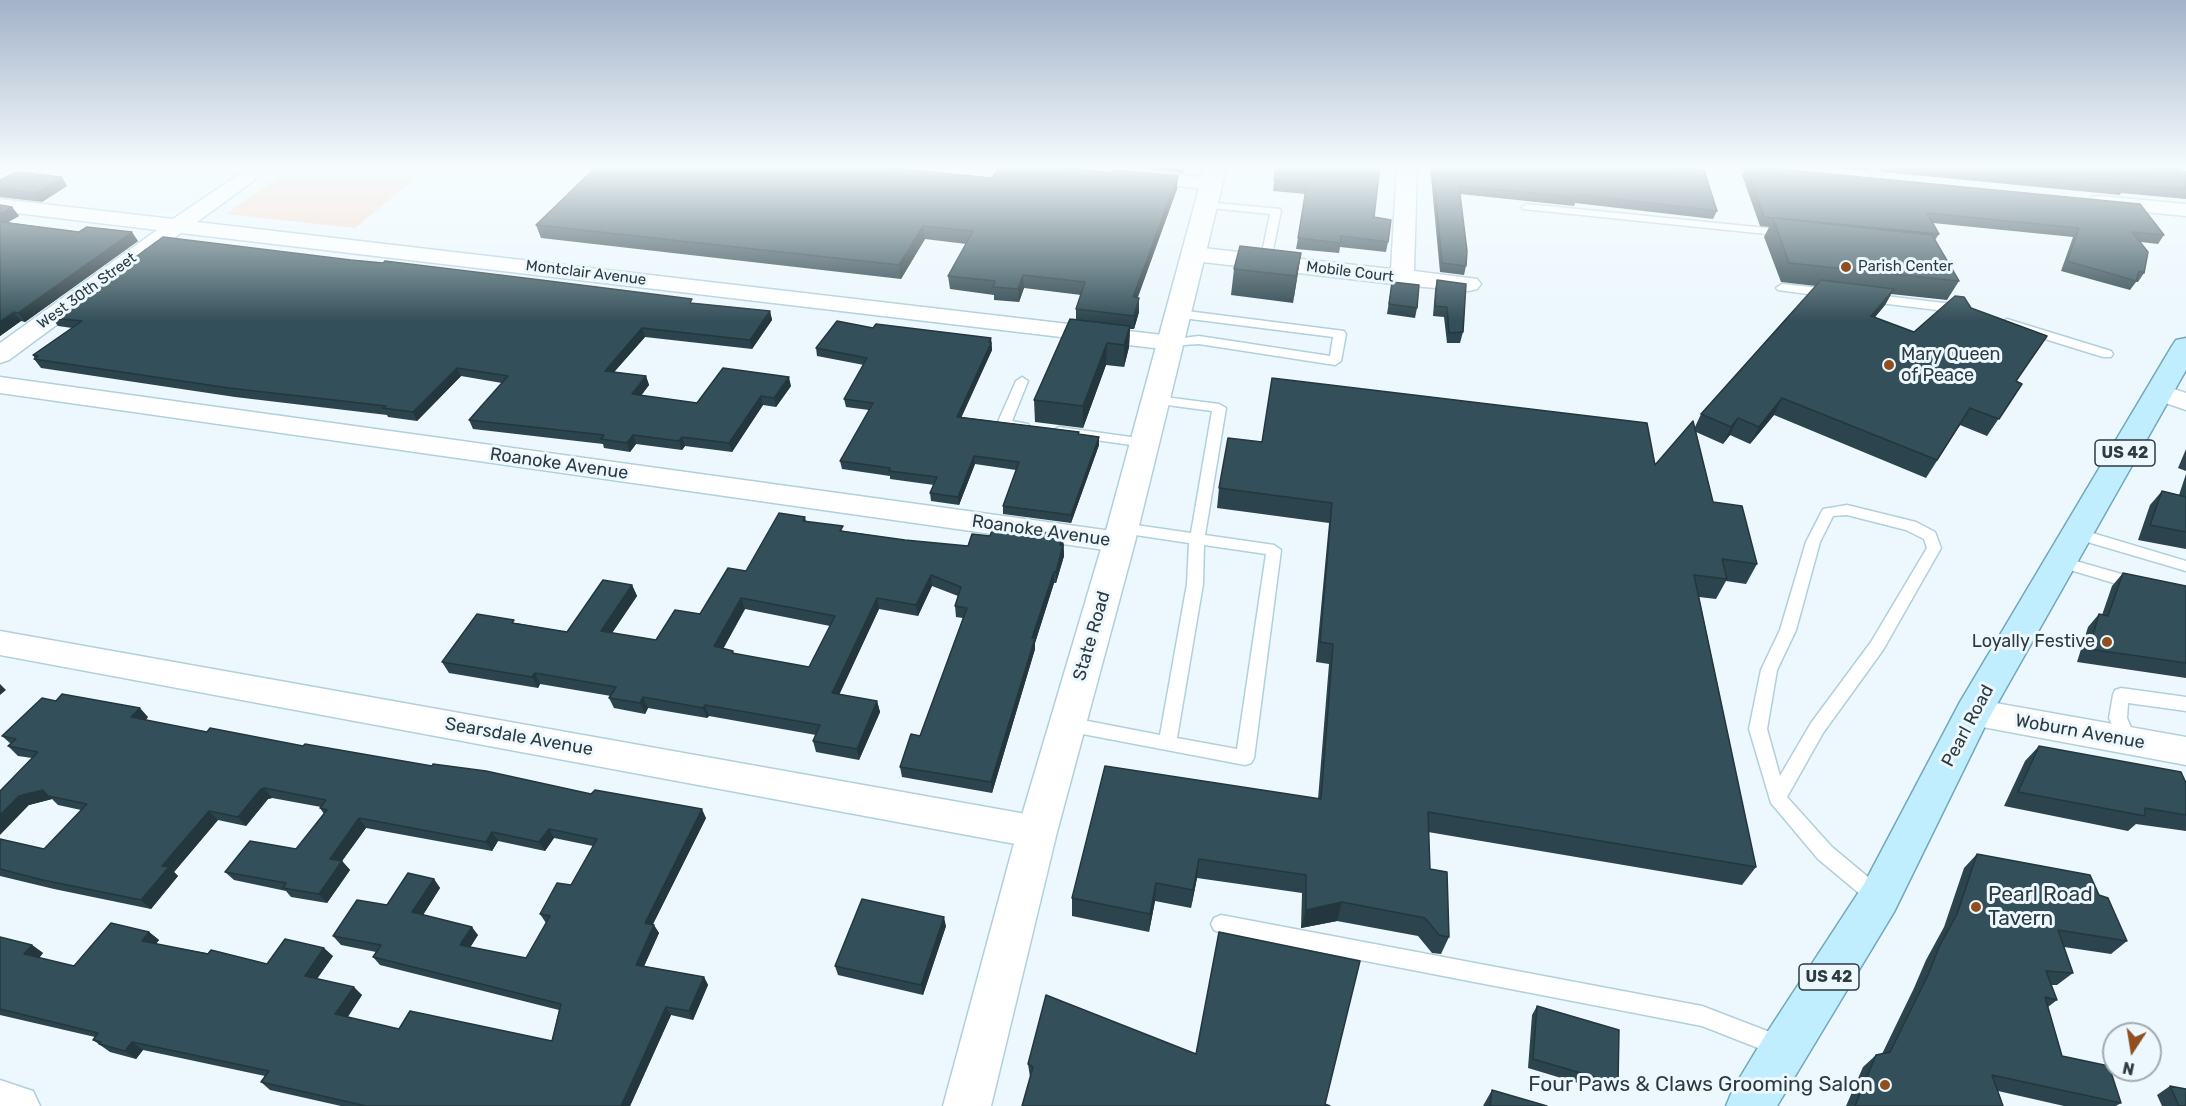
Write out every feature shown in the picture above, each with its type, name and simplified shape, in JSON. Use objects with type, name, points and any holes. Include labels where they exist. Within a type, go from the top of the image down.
[{"type":"main road","name":"State Road","points":[[967,1106],[1037,832],[1121,535],[1203,218]]},
{"type":"main road","name":"Pearl Road","points":[[1750,1106],[1784,1047],[1879,898],[1973,713],[2071,548],[2173,397],[2186,346]]},
{"type":"street","name":"Montclair Avenue","points":[[112,218],[1175,329]]},
{"type":"street","name":"West 30th Street","points":[[0,355],[189,218]]},
{"type":"street","points":[[1402,278],[1405,218]]},
{"type":"street","name":"Mobile Court","points":[[1194,254],[1469,284]]},
{"type":"street","name":"Roanoke Avenue","points":[[0,385],[1121,535]]},
{"type":"street","name":"Searsdale Avenue","points":[[0,643],[1037,832]]},
{"type":"street","name":"Woburn Avenue","points":[[1973,713],[2186,751]]},
{"type":"street","points":[[0,1102],[18,1106]]},
{"type":"lane","points":[[1266,262],[1275,218]]},
{"type":"lane","points":[[1630,218],[1794,234]]},
{"type":"lane","points":[[1782,288],[1967,311]]},
{"type":"lane","points":[[1991,318],[2108,354]]},
{"type":"lane","points":[[1175,329],[1340,334],[1335,361],[1199,340],[1175,329]]},
{"type":"lane","points":[[1022,381],[1004,424],[1145,443]]},
{"type":"lane","points":[[1156,400],[1219,408],[1197,539],[1195,584],[1167,743]]},
{"type":"lane","points":[[1778,798],[1817,728],[1877,646],[1907,595],[1934,548],[1930,536],[1911,526],[1847,510],[1828,512],[1813,542],[1788,630],[1769,670],[1758,729],[1778,798],[1825,853],[1879,898]]},
{"type":"lane","points":[[1067,724],[1245,758],[1274,550],[1197,539],[1121,535]]},
{"type":"lane","points":[[2071,548],[2124,549],[2186,566]]},
{"type":"lane","points":[[2071,548],[2129,583],[2152,587]]},
{"type":"lane","points":[[2128,742],[2118,718],[2121,695],[2186,705]]},
{"type":"lane","points":[[1221,924],[1702,1016],[1784,1047]]},
{"type":"shaded area","points":[[259,218],[368,218],[355,228]]},
{"type":"building","points":[[544,218],[1163,218],[1133,297],[1139,298],[1134,316],[1076,309],[1085,282],[1023,275],[1018,289],[993,287],[995,281],[948,276],[973,231],[923,226],[899,265],[536,225]]},
{"type":"building","points":[[1301,218],[1377,218],[1391,220],[1388,242],[1341,236],[1340,243],[1298,238]]},
{"type":"building","points":[[1438,218],[1463,218],[1467,251],[1466,266],[1442,263]]},
{"type":"building","points":[[1770,218],[1930,218],[1939,234]]},
{"type":"building","points":[[1773,218],[1932,235],[1959,281],[1789,263]]},
{"type":"building","points":[[1974,218],[2151,218],[2164,235],[2132,232],[2148,252],[2144,273],[2139,271],[2136,281],[2067,261],[2079,228]]},
{"type":"building","points":[[0,222],[79,232],[87,227],[132,232],[18,313],[14,312],[0,322]]},
{"type":"building","points":[[163,237],[541,280],[692,299],[690,303],[770,311],[750,340],[642,328],[605,371],[646,376],[632,394],[697,403],[723,368],[789,377],[774,398],[761,396],[729,443],[682,437],[679,441],[633,435],[627,443],[601,439],[604,435],[469,420],[508,376],[457,368],[413,412],[383,408],[386,406],[229,388],[34,359],[38,356],[33,355],[82,321],[52,318]]},
{"type":"building","points":[[1240,246],[1301,253],[1296,276],[1234,269]]},
{"type":"building","points":[[1437,280],[1466,284],[1463,332],[1449,333],[1447,307],[1435,306]]},
{"type":"building","points":[[1821,280],[1894,289],[1871,316],[1914,332],[1955,296],[1964,297],[1971,308],[2047,336],[2016,381],[2022,384],[1999,419],[1970,408],[1937,460],[1782,398],[1759,427],[1738,418],[1731,427],[1701,414]]},
{"type":"building","points":[[1392,282],[1419,285],[1417,308],[1389,304]]},
{"type":"building","points":[[1070,319],[1130,326],[1124,345],[1107,343],[1083,406],[1034,400]]},
{"type":"building","points":[[837,321],[873,328],[876,324],[991,338],[989,342],[991,343],[957,417],[1079,432],[1078,434],[1099,437],[1071,515],[1003,506],[1019,462],[974,456],[958,497],[930,493],[937,477],[889,471],[890,468],[840,461],[873,403],[844,399],[867,358],[816,348]]},
{"type":"building","points":[[1272,378],[1647,423],[1655,465],[1693,421],[1713,502],[1742,506],[1757,564],[1722,559],[1727,579],[1694,575],[1756,867],[1428,812],[1430,869],[1447,872],[1449,937],[1439,935],[1425,918],[1342,902],[1306,910],[1306,875],[1199,859],[1193,890],[1156,883],[1150,914],[1072,898],[1105,766],[1321,799],[1333,644],[1320,642],[1332,503],[1219,488],[1228,438],[1262,442]]},
{"type":"building","points":[[2162,491],[2186,497],[2186,532],[2150,525]]},
{"type":"building","points":[[779,513],[805,517],[803,521],[843,526],[840,531],[968,546],[972,534],[990,536],[994,525],[1063,535],[1060,545],[1063,545],[1056,572],[1054,572],[1032,638],[1035,638],[991,782],[900,767],[911,734],[920,736],[967,608],[955,606],[961,587],[931,575],[916,605],[877,598],[832,693],[877,701],[857,749],[813,741],[820,725],[643,697],[640,703],[609,698],[616,687],[535,673],[532,677],[442,662],[477,614],[514,620],[512,623],[567,632],[603,580],[632,585],[601,631],[656,640],[675,610],[700,614],[728,568],[746,571]],"holes":[[[741,598],[835,616],[809,667],[732,653],[733,651],[714,646]]]},
{"type":"building","points":[[2123,573],[2186,586],[2186,663],[2089,649],[2099,614],[2108,616]]},
{"type":"building","points":[[62,694],[140,708],[131,717],[207,732],[210,728],[303,746],[305,744],[432,766],[433,764],[486,771],[591,794],[595,790],[702,809],[645,923],[654,925],[636,965],[704,977],[689,1011],[666,1007],[621,1106],[366,1106],[261,1082],[269,1071],[132,1042],[125,1051],[99,1044],[101,1042],[93,1040],[98,1033],[0,1009],[0,937],[32,945],[24,954],[74,966],[111,923],[149,932],[142,941],[208,954],[211,950],[267,964],[285,939],[324,948],[305,976],[354,987],[335,1014],[399,1029],[410,1011],[552,1041],[561,1004],[373,957],[381,945],[333,936],[357,900],[387,905],[408,873],[434,879],[412,912],[472,927],[460,945],[526,958],[550,916],[540,914],[557,883],[571,885],[597,839],[549,829],[539,842],[492,832],[486,842],[359,818],[330,859],[342,861],[319,894],[283,888],[286,883],[225,872],[250,841],[296,849],[327,810],[320,808],[326,800],[264,788],[238,817],[209,811],[162,866],[169,867],[141,900],[0,869],[0,839],[44,849],[87,804],[48,796],[43,790],[19,796],[0,815],[0,791],[38,752],[8,746],[16,739],[2,736],[42,698],[56,701]]},
{"type":"building","points":[[2039,746],[2181,772],[2186,783],[2186,815],[2145,808],[2145,816],[2018,792]]},
{"type":"building","points":[[1977,854],[2090,875],[2099,895],[2108,898],[2127,941],[2058,930],[2073,973],[2046,971],[2057,1000],[2045,997],[2062,1056],[2102,1065],[2102,1082],[2114,1082],[2121,1103],[1992,1075],[2003,1106],[1855,1106],[1876,1055],[1890,1052],[1957,914]]},
{"type":"building","points":[[862,899],[944,917],[921,985],[835,966]]},
{"type":"building","points":[[1219,932],[1360,961],[1325,1104],[1330,1106],[1022,1106],[1033,1067],[1028,1064],[1046,995],[1196,1054]]},
{"type":"building","points":[[1537,1006],[1619,1030],[1618,1084],[1533,1059]]},
{"type":"building","points":[[2170,1086],[2186,1089],[2186,1106],[2179,1106]]},
{"type":"building","points":[[1492,1090],[1547,1106],[1490,1106]]},
{"type":"place","name":"Parish Center","points":[[1846,267]]},
{"type":"place","name":"Mary Queen of Peace","points":[[1889,365]]},
{"type":"place","name":"Loyally Festive","points":[[2107,642]]},
{"type":"place","name":"Pearl Road Tavern","points":[[1976,907]]},
{"type":"place","name":"Four Paws & Claws Grooming Salon","points":[[1885,1085]]}]
